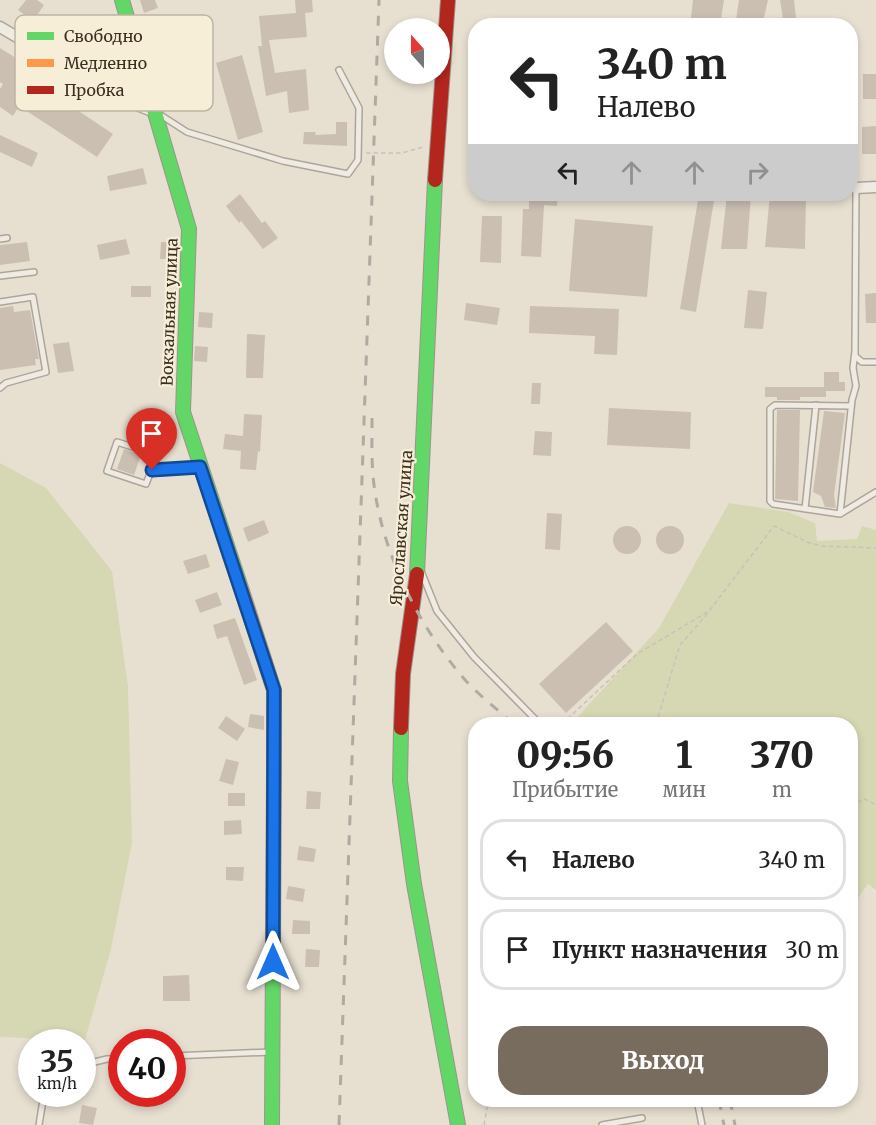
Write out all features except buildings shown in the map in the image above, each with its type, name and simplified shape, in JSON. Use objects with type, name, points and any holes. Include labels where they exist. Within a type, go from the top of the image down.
[{"type":"street","name":"Вокзальная улица","points":[[122,0],[126,15]]},
{"type":"street","name":"Ярославская улица","points":[[448,0],[437,142],[418,564],[403,674],[400,782],[414,884],[458,1125]]},
{"type":"street","points":[[0,27],[15,36]]},
{"type":"street","name":"Вокзальная улица","points":[[155,112],[189,229],[183,412],[274,690],[272,1125]]},
{"type":"street","points":[[858,188],[876,187]]},
{"type":"lane","points":[[155,112],[187,132],[283,160],[348,174],[358,160],[359,108],[339,70]]},
{"type":"lane","points":[[840,514],[851,406],[856,386],[853,368],[856,201]]},
{"type":"lane","points":[[0,276],[34,272]]},
{"type":"lane","points":[[0,302],[33,297],[46,372],[6,383],[0,388]]},
{"type":"lane","points":[[855,351],[855,356],[862,362],[876,362]]},
{"type":"lane","points":[[851,406],[775,405],[770,409],[770,501],[773,504],[840,514],[876,492]]},
{"type":"lane","points":[[805,509],[816,405]]},
{"type":"lane","points":[[121,441],[153,452],[156,458],[152,470],[146,484],[110,474],[107,468],[115,445],[121,441]]},
{"type":"lane","points":[[152,470],[200,467]]},
{"type":"lane","points":[[418,564],[437,611],[474,657],[533,717]]},
{"type":"lane","points":[[186,1055],[273,1052]]},
{"type":"lane","points":[[39,1125],[42,1107]]},
{"type":"lane","points":[[698,1107],[702,1125]]},
{"type":"lane","points":[[602,1125],[642,1118]]},
{"type":"path","points":[[363,160],[365,153],[402,153],[437,142]]},
{"type":"path","points":[[658,717],[680,645],[774,526],[807,542],[822,546],[876,548]]},
{"type":"path","points":[[570,717],[637,654],[709,611]]},
{"type":"path","points":[[858,801],[865,799],[876,805]]},
{"type":"path","points":[[484,1125],[488,1107]]},
{"type":"green space","points":[[0,463],[46,488],[112,571],[128,687],[132,843],[111,949],[88,1029],[18,1029],[18,1038],[0,1037]]},
{"type":"green space","points":[[729,503],[788,512],[815,523],[817,541],[857,539],[862,526],[876,530],[876,890],[868,884],[858,898],[858,717],[577,717],[659,628]]},
{"type":"railway","points":[[339,1125],[379,0]]},
{"type":"railway","points":[[372,418],[375,492],[387,543],[396,568],[420,616],[450,661],[466,681],[506,717]]},
{"type":"railway","points":[[720,1107],[724,1125]]},
{"type":"railway","points":[[731,1107],[735,1125]]},
{"type":"traffic: fast","points":[[122,0],[126,15]]},
{"type":"traffic: fast","points":[[154,111],[189,229],[183,412],[242,591]]},
{"type":"traffic: fast","points":[[417,574],[435,180]]},
{"type":"traffic: fast","points":[[401,728],[400,781],[414,884],[458,1125]]},
{"type":"traffic: fast","points":[[272,1125],[274,770]]},
{"type":"traffic: slow","points":[[242,591],[274,690],[274,770]]},
{"type":"traffic: jam","points":[[435,180],[448,0]]},
{"type":"traffic: jam","points":[[401,728],[403,674],[417,574]]},
{"type":"route","points":[[152,470],[200,467],[274,690],[273,962]]}]
